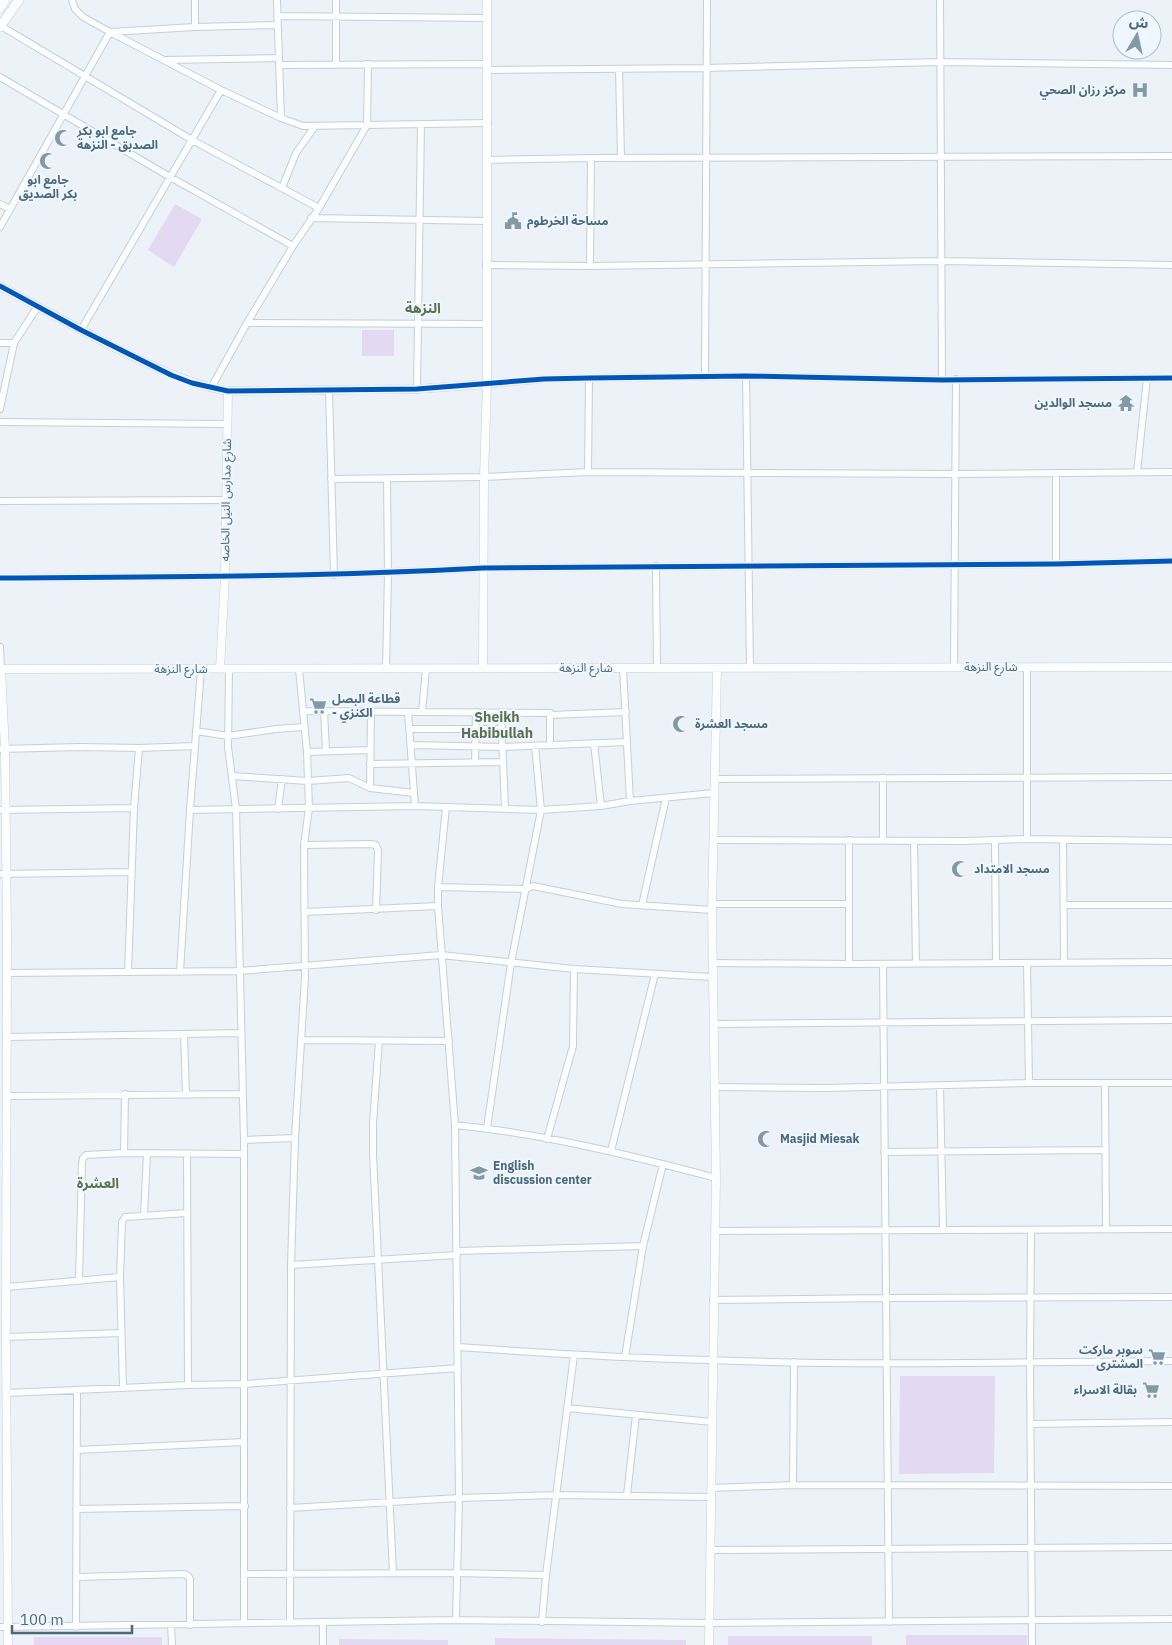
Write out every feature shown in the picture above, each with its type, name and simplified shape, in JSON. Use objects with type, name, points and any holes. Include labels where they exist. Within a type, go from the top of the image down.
[{"type":"main road","points":[[0,8],[5,0]]},
{"type":"main road","points":[[1,26],[19,0]]},
{"type":"street","points":[[72,0],[75,9],[84,17],[110,32],[221,90],[302,126],[488,124]]},
{"type":"street","points":[[195,0],[195,27]]},
{"type":"street","points":[[277,0],[281,118]]},
{"type":"street","points":[[336,0],[336,64]]},
{"type":"street","points":[[483,668],[488,160],[487,0]]},
{"type":"street","points":[[704,377],[707,0]]},
{"type":"street","points":[[940,0],[942,380]]},
{"type":"street","points":[[277,16],[487,18]]},
{"type":"street","points":[[110,32],[277,25]]},
{"type":"street","points":[[1,26],[192,140],[319,208]]},
{"type":"street","points":[[0,227],[110,32]]},
{"type":"street","points":[[164,60],[619,69],[940,62],[1172,65]]},
{"type":"street","points":[[211,388],[247,323],[293,246],[319,208],[367,125],[368,64]]},
{"type":"street","points":[[619,69],[621,158]]},
{"type":"street","points":[[0,77],[170,177],[293,246]]},
{"type":"street","points":[[80,330],[221,90]]},
{"type":"street","points":[[417,389],[421,124]]},
{"type":"street","points":[[282,188],[296,153],[315,126]]},
{"type":"street","points":[[488,160],[1172,156]]},
{"type":"street","points":[[590,266],[591,158]]},
{"type":"street","points":[[0,204],[10,209]]},
{"type":"street","points":[[311,218],[487,221]]},
{"type":"street","points":[[486,265],[590,266],[941,261],[1172,265]]},
{"type":"street","points":[[0,286],[80,330],[172,375],[211,388],[228,390],[417,389],[544,379],[746,376],[942,380],[1172,378]]},
{"type":"street","points":[[0,410],[14,343],[38,306]]},
{"type":"street","points":[[247,323],[486,324]]},
{"type":"street","points":[[0,343],[14,343]]},
{"type":"street","points":[[746,376],[750,668]]},
{"type":"street","points":[[588,472],[589,378]]},
{"type":"street","points":[[1137,472],[1147,378]]},
{"type":"street","points":[[954,667],[956,379]]},
{"type":"street","name":"شارع مدارس النيل الخاصه","points":[[220,669],[228,390]]},
{"type":"street","points":[[329,390],[334,575]]},
{"type":"street","points":[[0,422],[228,424]]},
{"type":"street","points":[[331,479],[484,477],[588,472],[955,474],[1172,472]]},
{"type":"street","points":[[1056,473],[1056,564]]},
{"type":"street","points":[[386,668],[387,479]]},
{"type":"street","points":[[0,501],[226,500]]},
{"type":"street","points":[[0,578],[334,575],[483,568],[1056,564],[1172,561]]},
{"type":"street","points":[[656,566],[658,668]]},
{"type":"street","points":[[0,647],[3,749],[4,934],[7,973],[4,996],[6,1037],[3,1060],[8,1096],[4,1124],[4,1243],[7,1288],[3,1301],[6,1337],[4,1365],[7,1393],[4,1431],[4,1627],[8,1645]]},
{"type":"street","points":[[1027,667],[1027,839]]},
{"type":"street","name":"شارع النزهة","points":[[1,669],[1172,667]]},
{"type":"street","points":[[422,712],[426,668]]},
{"type":"street","points":[[624,668],[630,801]]},
{"type":"street","points":[[710,1645],[713,1300],[716,1231],[712,907],[717,668]]},
{"type":"street","points":[[180,972],[201,669]]},
{"type":"street","points":[[229,669],[228,736],[236,809],[244,1140],[244,1623]]},
{"type":"street","points":[[290,1623],[291,1266],[294,1138],[302,1040],[305,966],[304,845],[309,808],[307,752],[300,669]]},
{"type":"street","points":[[303,711],[550,713],[550,715],[626,712]]},
{"type":"street","points":[[324,711],[326,752]]},
{"type":"street","points":[[370,788],[371,712]]},
{"type":"street","points":[[408,712],[415,806]]},
{"type":"street","points":[[475,763],[476,712]]},
{"type":"street","points":[[501,713],[505,808]]},
{"type":"street","points":[[550,715],[550,745]]},
{"type":"street","points":[[196,731],[228,736],[304,727]]},
{"type":"street","points":[[410,729],[502,729]]},
{"type":"street","points":[[411,745],[503,748],[627,742]]},
{"type":"street","points":[[594,744],[601,806]]},
{"type":"street","points":[[3,749],[195,746]]},
{"type":"street","points":[[487,1128],[511,963],[540,810],[535,746]]},
{"type":"street","points":[[128,972],[138,748]]},
{"type":"street","points":[[307,752],[370,750]]},
{"type":"street","points":[[370,764],[503,762]]},
{"type":"street","points":[[232,776],[308,781],[349,778],[370,788],[414,793]]},
{"type":"street","points":[[715,779],[1026,776],[1172,777]]},
{"type":"street","points":[[883,778],[883,840]]},
{"type":"street","points":[[278,809],[282,779]]},
{"type":"street","points":[[190,810],[415,806],[540,810],[601,806],[630,801],[714,794]]},
{"type":"street","points":[[642,905],[666,798]]},
{"type":"street","points":[[446,807],[438,906],[455,1125],[459,1498],[456,1620]]},
{"type":"street","points":[[3,810],[134,808]]},
{"type":"street","points":[[714,840],[995,841],[1027,839],[1172,841]]},
{"type":"street","points":[[849,840],[849,964]]},
{"type":"street","points":[[1063,840],[1064,962]]},
{"type":"street","points":[[914,841],[916,963]]},
{"type":"street","points":[[995,841],[996,963]]},
{"type":"street","points":[[304,845],[376,845],[378,851],[376,910]]},
{"type":"street","points":[[3,874],[132,872]]},
{"type":"street","points":[[438,888],[525,889],[533,886],[622,904],[642,905],[712,907],[849,904]]},
{"type":"street","points":[[1064,905],[1172,905]]},
{"type":"street","points":[[305,912],[438,906]]},
{"type":"street","points":[[7,973],[240,972],[441,955],[511,963],[712,978]]},
{"type":"street","points":[[712,963],[1172,962]]},
{"type":"street","points":[[1027,963],[1029,1083]]},
{"type":"street","points":[[883,964],[885,1363],[889,1622]]},
{"type":"street","points":[[547,1139],[572,1046],[574,968]]},
{"type":"street","points":[[612,1151],[655,974]]},
{"type":"street","points":[[713,1024],[1172,1020]]},
{"type":"street","points":[[6,1037],[241,1033]]},
{"type":"street","points":[[184,1034],[186,1094]]},
{"type":"street","points":[[302,1040],[448,1041]]},
{"type":"street","points":[[380,1041],[373,1124],[373,1154],[393,1573]]},
{"type":"street","points":[[715,1087],[884,1088],[1029,1083],[1172,1083]]},
{"type":"street","points":[[1105,1083],[1106,1229]]},
{"type":"street","points":[[940,1086],[942,1230]]},
{"type":"street","points":[[124,1153],[125,1094]]},
{"type":"street","points":[[8,1096],[242,1094]]},
{"type":"street","points":[[455,1125],[487,1128],[612,1151],[716,1178]]},
{"type":"street","points":[[244,1140],[294,1138]]},
{"type":"street","points":[[884,1152],[1105,1150]]},
{"type":"street","points":[[79,1280],[82,1158],[91,1154],[124,1153],[244,1154]]},
{"type":"street","points":[[144,1215],[146,1153]]},
{"type":"street","points":[[187,1154],[188,1385]]},
{"type":"street","points":[[625,1357],[643,1246],[663,1164]]},
{"type":"street","points":[[124,1388],[120,1277],[122,1222],[125,1218],[144,1215],[187,1213]]},
{"type":"street","points":[[716,1231],[1172,1229]]},
{"type":"street","points":[[1031,1230],[1032,1645]]},
{"type":"street","points":[[291,1266],[457,1253],[643,1246]]},
{"type":"street","points":[[7,1288],[120,1277]]},
{"type":"street","points":[[713,1300],[1172,1297]]},
{"type":"street","points":[[6,1337],[121,1333]]},
{"type":"street","points":[[458,1347],[574,1355],[794,1362],[1172,1360]]},
{"type":"street","points":[[542,1622],[546,1574],[574,1355]]},
{"type":"street","points":[[793,1485],[794,1362]]},
{"type":"street","points":[[7,1393],[290,1382],[458,1368]]},
{"type":"street","points":[[76,1626],[77,1390]]},
{"type":"street","points":[[567,1408],[712,1422]]},
{"type":"street","points":[[627,1495],[636,1414]]},
{"type":"street","points":[[1030,1424],[1172,1422]]},
{"type":"street","points":[[77,1450],[244,1442]]},
{"type":"street","points":[[711,1488],[793,1485],[1172,1486]]},
{"type":"street","points":[[290,1508],[556,1494],[712,1497]]},
{"type":"street","points":[[76,1509],[244,1506]]},
{"type":"street","points":[[711,1550],[1172,1548]]},
{"type":"street","points":[[76,1577],[175,1574],[188,1576],[190,1579],[190,1625]]},
{"type":"street","points":[[244,1574],[546,1574]]},
{"type":"street","points":[[4,1627],[456,1620],[710,1623],[1172,1619]]},
{"type":"street","points":[[323,1622],[323,1645]]},
{"type":"street","points":[[171,1625],[172,1645]]},
{"type":"shaded area","points":[[175,204],[202,219],[174,267],[148,250]]},
{"type":"shaded area","points":[[362,330],[394,330],[394,356],[362,356]]},
{"type":"shaded area","points":[[900,1376],[995,1376],[994,1473],[899,1474]]},
{"type":"shaded area","points":[[906,1635],[1027,1635],[1027,1645],[906,1645]]},
{"type":"shaded area","points":[[728,1636],[872,1636],[872,1645],[728,1645]]},
{"type":"shaded area","points":[[34,1637],[162,1637],[162,1645],[34,1645]]},
{"type":"shaded area","points":[[495,1638],[686,1640],[686,1645],[495,1645]]},
{"type":"shaded area","points":[[339,1639],[448,1640],[448,1645],[339,1645]]},
{"type":"cycle path","points":[[0,286],[81,330],[171,375],[192,383],[228,391],[417,389],[544,379],[589,378],[746,376],[942,380],[1172,378]]},
{"type":"cycle path","points":[[0,578],[302,575],[483,568],[1056,564],[1172,561]]},
{"type":"place","name":"مركز رزان الصحي","points":[[1140,90]]},
{"type":"place","name":"جامع ابو بكر الصدبق - النزهة","points":[[63,138]]},
{"type":"place","name":"جامع ابو بكر الصديق","points":[[48,161]]},
{"type":"place","name":"مساحة الخرطوم","points":[[513,221]]},
{"type":"place","name":"مسجد الوالدين","points":[[1126,403]]},
{"type":"place","name":"قطاعة البصل - الكنزي","points":[[318,706]]},
{"type":"place","name":"مسجد العشرة","points":[[681,724]]},
{"type":"place","name":"مسجد الامتداد","points":[[960,869]]},
{"type":"place","name":"Masjid Miesak","points":[[766,1139]]},
{"type":"place","name":"English discussion center","points":[[479,1173]]},
{"type":"place","name":"سوبر ماركت المشترى","points":[[1157,1357]]},
{"type":"place","name":"بقالة الاسراء","points":[[1151,1390]]},
{"type":"district","name":"النزهة","points":[[423,308]]},
{"type":"district","name":"Sheikh Habibullah","points":[[497,726]]},
{"type":"district","name":"العشرة","points":[[98,1183]]}]
